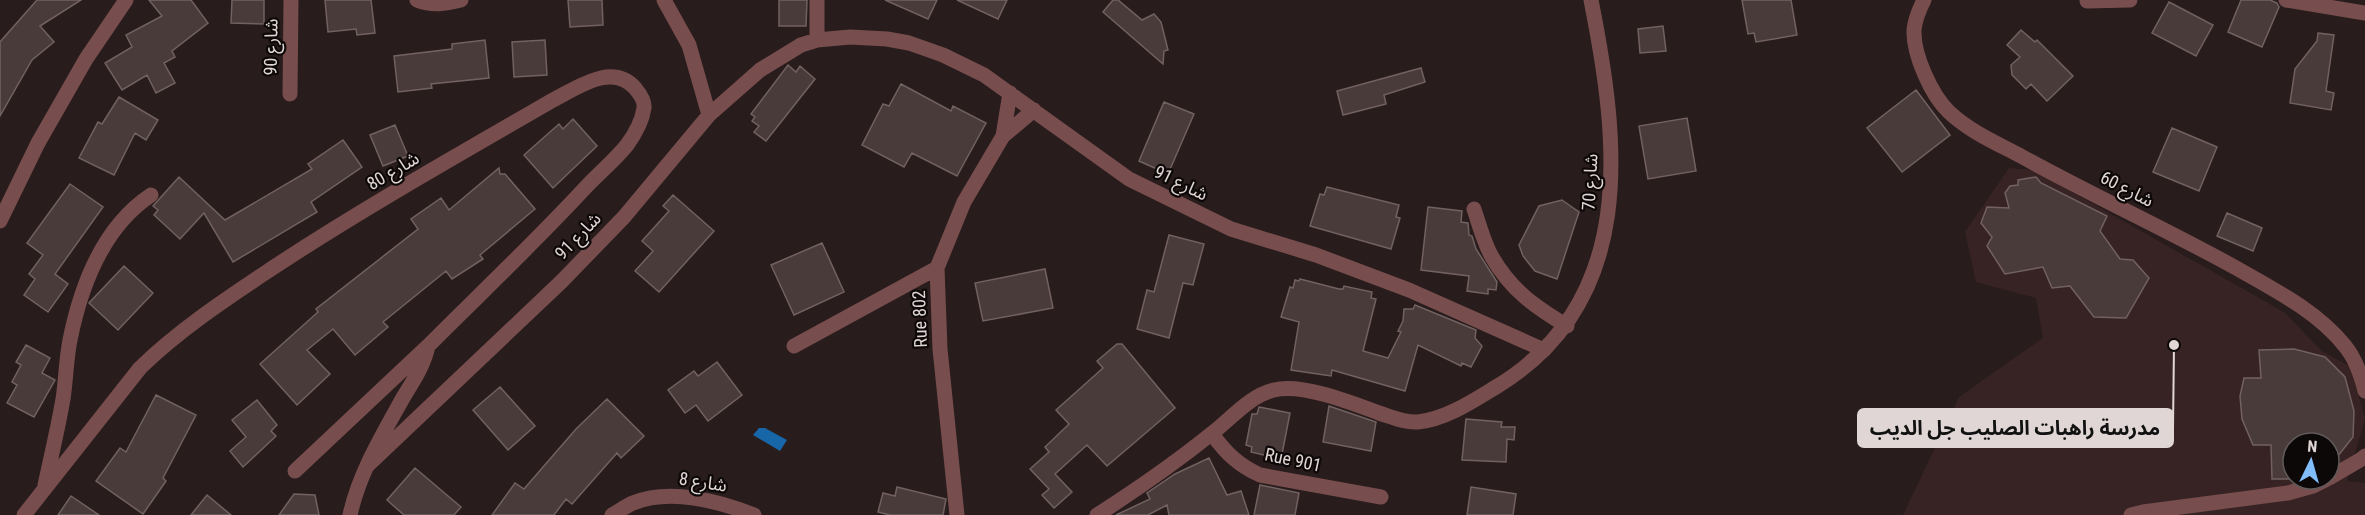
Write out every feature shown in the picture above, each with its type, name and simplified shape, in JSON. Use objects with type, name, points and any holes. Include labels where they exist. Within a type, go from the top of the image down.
[{"type":"street","points":[[0,221],[38,143],[81,68],[126,0]]},
{"type":"street","name":"شارع 90","points":[[290,94],[291,0]]},
{"type":"street","points":[[417,0],[426,4],[445,4],[460,0]]},
{"type":"street","points":[[664,0],[689,45],[709,115]]},
{"type":"street","points":[[817,0],[817,40]]},
{"type":"street","name":"شارع 70","points":[[1097,515],[1212,434],[1260,395],[1284,388],[1333,398],[1404,421],[1430,420],[1478,398],[1511,378],[1544,351],[1567,326],[1584,297],[1608,218],[1612,183],[1611,132],[1591,0]]},
{"type":"street","points":[[1909,0],[1921,7]]},
{"type":"street","points":[[2087,1],[2130,0]]},
{"type":"street","points":[[2286,0],[2358,8]]},
{"type":"street","name":"شارع 60","points":[[1921,7],[1914,31],[1917,51],[1923,70],[1949,112],[1968,126],[2012,151],[2252,277],[2312,315],[2346,347],[2361,375],[2365,391]]},
{"type":"street","name":"شارع 91","points":[[368,465],[609,233],[666,169],[709,115],[760,70],[784,53],[817,40],[850,36],[909,43],[943,55],[984,75],[1129,179],[1231,229],[1316,255],[1409,290],[1544,351]]},
{"type":"street","name":"شارع 80","points":[[24,515],[140,368],[160,348],[246,286],[332,229],[553,100],[591,81],[612,76],[623,78],[630,83],[640,93],[644,105],[641,122],[627,145],[550,226],[428,346]]},
{"type":"street","name":"Rue 802","points":[[1003,136],[1010,93]]},
{"type":"street","name":"Rue 802","points":[[957,515],[940,349],[937,268],[964,202],[1003,136],[1034,110]]},
{"type":"street","points":[[44,488],[62,403],[70,341],[81,296],[97,257],[109,237],[121,220],[151,195]]},
{"type":"street","points":[[1474,209],[1491,255],[1515,290],[1539,309],[1567,326]]},
{"type":"street","points":[[794,346],[937,268]]},
{"type":"street","points":[[350,515],[354,495],[421,369],[428,346]]},
{"type":"street","points":[[295,471],[428,346]]},
{"type":"street","name":"Rue 901","points":[[1212,434],[1227,454],[1242,467],[1260,475],[1381,496]]},
{"type":"street","points":[[2341,471],[2365,456]]},
{"type":"street","points":[[2131,515],[2295,491]]},
{"type":"street","name":"شارع 8","points":[[612,515],[635,502],[674,496],[733,507],[754,515]]},
{"type":"shaded area","points":[[2009,168],[2033,170],[2284,312],[2322,351],[2351,367],[2365,419],[2347,481],[2365,483],[2365,515],[1903,515],[1959,397],[2043,338],[2036,298],[1976,282],[1965,232]]},
{"type":"water","points":[[759,428],[765,428],[787,440],[780,451],[753,435]]},
{"type":"building","points":[[37,0],[81,0],[40,26],[54,42],[32,60],[0,116],[0,42]]},
{"type":"building","points":[[149,0],[191,0],[208,23],[172,51],[175,57],[164,63],[175,83],[156,93],[147,75],[122,90],[105,63],[132,47],[126,35],[162,16]]},
{"type":"building","points":[[232,0],[264,0],[264,24],[231,23]]},
{"type":"building","points":[[325,0],[371,0],[375,33],[357,35],[356,29],[328,32]]},
{"type":"building","points":[[568,0],[602,0],[603,25],[570,27]]},
{"type":"building","points":[[779,0],[807,0],[806,26],[779,26]]},
{"type":"building","points":[[885,0],[937,0],[928,19]]},
{"type":"building","points":[[957,0],[1007,0],[998,19]]},
{"type":"building","points":[[1113,0],[1118,0],[1142,20],[1154,14],[1161,22],[1168,50],[1164,51],[1163,64],[1103,12]]},
{"type":"building","points":[[1742,0],[1791,0],[1797,35],[1756,42],[1754,33],[1748,34]]},
{"type":"building","points":[[2241,0],[2270,0],[2277,3],[2279,7],[2262,47],[2228,32]]},
{"type":"building","points":[[2169,2],[2213,25],[2196,56],[2152,33]]},
{"type":"building","points":[[1663,26],[1666,51],[1640,53],[1638,29]]},
{"type":"building","points":[[2021,30],[2035,42],[2037,40],[2073,76],[2047,101],[2031,84],[2026,89],[2012,75],[2011,65],[2020,57],[2007,45]]},
{"type":"building","points":[[2318,33],[2334,35],[2326,91],[2334,93],[2331,110],[2290,103],[2295,69],[2317,41]]},
{"type":"building","points":[[485,40],[489,78],[431,84],[432,88],[398,92],[394,56],[452,49],[452,44]]},
{"type":"building","points":[[545,40],[547,75],[514,77],[512,42]]},
{"type":"building","points":[[788,65],[796,72],[800,66],[815,79],[766,141],[754,132],[759,126],[752,121],[755,117],[751,114]]},
{"type":"building","points":[[1421,68],[1425,82],[1384,95],[1386,104],[1343,115],[1337,91]]},
{"type":"building","points":[[901,84],[951,111],[953,106],[986,123],[957,176],[912,153],[904,167],[862,145],[883,104],[889,106]]},
{"type":"building","points":[[1916,90],[1950,135],[1902,172],[1867,128]]},
{"type":"building","points":[[119,97],[158,120],[146,140],[135,133],[114,175],[79,158],[98,122],[102,124]]},
{"type":"building","points":[[1164,102],[1194,114],[1168,174],[1139,161]]},
{"type":"building","points":[[1687,118],[1696,171],[1648,179],[1639,126]]},
{"type":"building","points":[[573,119],[597,146],[553,188],[524,155],[559,124],[563,129]]},
{"type":"building","points":[[395,125],[408,156],[383,166],[370,135]]},
{"type":"building","points":[[2172,128],[2217,147],[2199,191],[2153,172]]},
{"type":"building","points":[[343,140],[362,167],[311,202],[317,212],[233,262],[204,213],[180,239],[154,215],[158,210],[153,206],[179,177],[225,220],[312,169],[308,164]]},
{"type":"building","points":[[499,168],[500,174],[505,174],[535,209],[480,255],[483,259],[452,279],[446,271],[383,322],[388,327],[355,355],[333,329],[307,350],[330,374],[297,405],[260,364],[318,312],[316,309],[418,229],[411,219],[441,198],[449,210]]},
{"type":"building","points":[[2036,177],[2041,183],[2107,216],[2100,231],[2120,259],[2133,260],[2149,278],[2126,318],[2094,317],[2070,286],[2052,288],[2043,267],[2005,274],[1987,246],[1992,237],[1981,223],[1987,207],[2009,208],[2005,193],[2010,186],[2018,185],[2018,180]]},
{"type":"building","points":[[70,184],[103,207],[55,274],[68,284],[48,312],[24,295],[35,279],[29,274],[43,255],[27,243]]},
{"type":"building","points":[[1327,187],[1399,205],[1396,217],[1400,218],[1391,249],[1310,226],[1320,194],[1324,195]]},
{"type":"building","points":[[673,195],[714,231],[659,292],[635,271],[653,251],[642,241],[669,211],[663,206]]},
{"type":"building","points":[[1562,200],[1579,212],[1557,279],[1535,271],[1523,256],[1519,245],[1539,206]]},
{"type":"building","points":[[1428,207],[1462,211],[1461,222],[1468,223],[1469,235],[1472,236],[1476,249],[1497,282],[1496,290],[1488,289],[1488,294],[1467,291],[1469,276],[1421,270]]},
{"type":"building","points":[[2227,213],[2262,228],[2253,251],[2217,236]]},
{"type":"building","points":[[1169,235],[1204,244],[1193,285],[1183,283],[1169,338],[1137,329],[1147,290],[1154,292]]},
{"type":"building","points":[[822,243],[844,292],[794,315],[771,265]]},
{"type":"building","points":[[124,266],[153,293],[118,330],[89,303]]},
{"type":"building","points":[[1045,269],[1053,308],[983,321],[975,283]]},
{"type":"building","points":[[1300,279],[1339,289],[1343,289],[1344,286],[1372,292],[1371,298],[1376,299],[1363,351],[1388,358],[1401,332],[1398,331],[1403,321],[1404,309],[1413,309],[1415,305],[1476,330],[1475,338],[1482,346],[1471,367],[1462,363],[1461,366],[1418,345],[1405,391],[1332,370],[1331,376],[1291,370],[1299,322],[1281,317],[1290,287],[1293,288],[1295,280]]},
{"type":"building","points":[[1117,344],[1122,344],[1175,408],[1107,466],[1087,445],[1055,474],[1072,492],[1054,508],[1042,495],[1049,489],[1030,469],[1049,452],[1045,447],[1069,424],[1056,410],[1103,368],[1097,361]]},
{"type":"building","points":[[26,345],[50,358],[42,373],[55,380],[34,417],[7,403],[17,385],[12,382],[21,365],[16,362]]},
{"type":"building","points":[[2294,349],[2325,357],[2345,377],[2354,411],[2353,437],[2341,452],[2341,431],[2281,431],[2281,479],[2272,479],[2271,445],[2253,445],[2242,419],[2240,396],[2244,378],[2261,378],[2259,350]]},
{"type":"building","points":[[717,362],[742,395],[708,421],[696,405],[685,413],[668,390],[694,371],[698,376]]},
{"type":"building","points":[[500,387],[535,426],[508,450],[473,410]]},
{"type":"building","points":[[156,395],[196,415],[163,478],[166,481],[143,514],[96,481],[120,448],[126,452]]},
{"type":"building","points":[[607,399],[644,436],[621,458],[617,453],[572,504],[566,499],[554,515],[492,515],[515,483],[524,489],[576,429]]},
{"type":"building","points":[[257,400],[277,425],[271,431],[276,436],[243,467],[230,451],[246,437],[232,420]]},
{"type":"building","points":[[1329,406],[1376,422],[1371,451],[1323,442]]},
{"type":"building","points":[[1259,407],[1290,413],[1282,454],[1273,452],[1272,457],[1251,452],[1252,447],[1246,445],[1252,414],[1257,414]]},
{"type":"building","points":[[1466,419],[1502,422],[1501,427],[1515,427],[1514,440],[1507,439],[1506,462],[1462,460]]},
{"type":"building","points":[[1209,458],[1227,495],[1241,491],[1249,515],[1169,515],[1167,505],[1148,515],[1116,515],[1150,499],[1147,493],[1175,474]]},
{"type":"building","points":[[415,468],[461,507],[454,515],[404,515],[387,500]]},
{"type":"building","points":[[1260,485],[1299,493],[1295,515],[1254,515]]},
{"type":"building","points":[[897,487],[946,499],[943,515],[890,515],[878,512],[883,493],[895,496]]},
{"type":"building","points":[[1471,487],[1516,494],[1513,515],[1467,515]]},
{"type":"building","points":[[294,494],[315,495],[319,515],[279,515]]},
{"type":"building","points":[[207,495],[231,515],[191,515]]},
{"type":"building","points":[[71,496],[99,515],[58,515]]},
{"type":"place","name":"مدرسة راهبات الصليب جل الديب","points":[[2174,345]]}]
